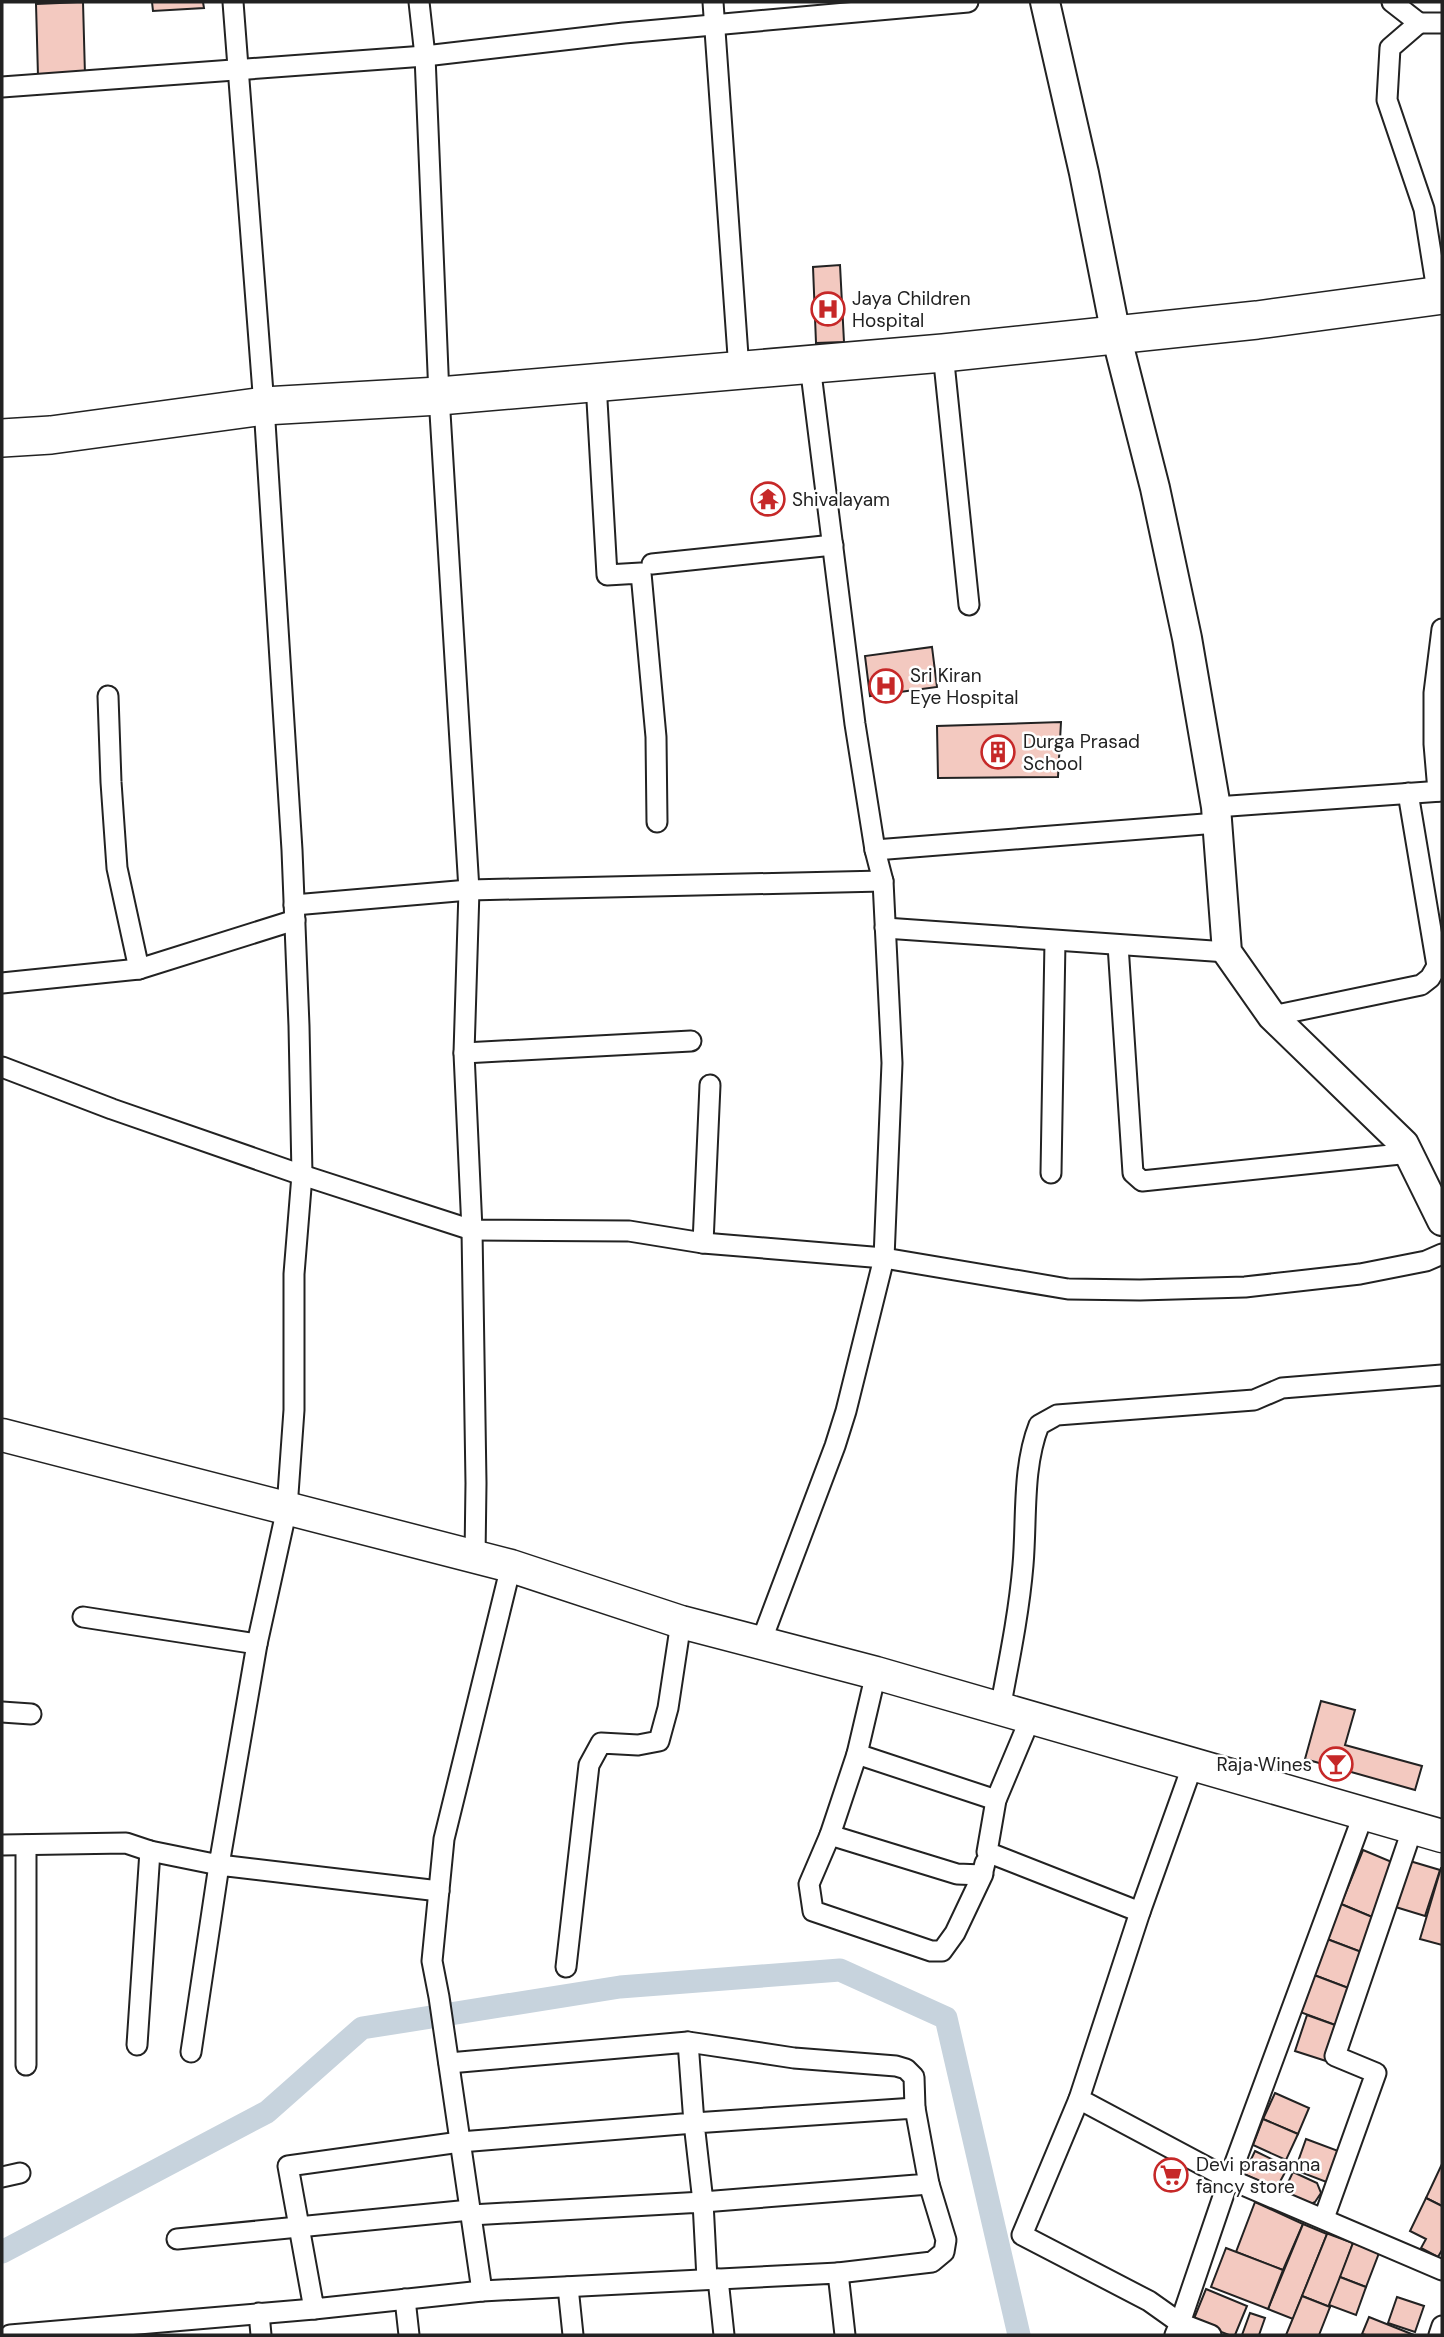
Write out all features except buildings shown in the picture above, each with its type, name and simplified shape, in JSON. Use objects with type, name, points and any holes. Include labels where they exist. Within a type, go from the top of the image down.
[{"type":"highway","points":[[2,438],[51,435],[264,406],[439,396],[943,353],[1257,320],[1441,297]]},
{"type":"main road","points":[[2,1436],[511,1566],[681,1622],[876,1673],[1428,1831]]},
{"type":"street","points":[[191,2052],[219,1865],[257,1644],[287,1508],[294,1410],[294,1274],[302,1175],[295,913],[264,406],[233,2]]},
{"type":"street","points":[[419,2],[425,56],[439,396],[469,890],[464,1052],[472,1230],[475,1557]]},
{"type":"street","points":[[713,2],[739,370]]},
{"type":"street","points":[[2,87],[425,56],[624,33],[968,2]]},
{"type":"street","points":[[1045,2],[1084,173],[1116,335],[1155,488],[1181,610],[1217,815],[1227,953],[1272,1016],[1404,1144],[1434,1187],[1442,1221]]},
{"type":"street","points":[[1392,2],[1419,23],[1442,23]]},
{"type":"street","points":[[1419,23],[1390,48],[1387,100],[1424,209],[1441,297]]},
{"type":"street","points":[[943,353],[969,605]]},
{"type":"street","points":[[761,1642],[835,1446],[884,1258],[892,1063],[883,881],[875,850],[855,724],[810,365]]},
{"type":"street","points":[[596,383],[607,575],[641,573],[656,737],[657,822]]},
{"type":"street","points":[[652,564],[833,545]]},
{"type":"street","points":[[875,850],[1440,791],[1434,744],[1434,693],[1442,629]]},
{"type":"street","points":[[108,696],[117,868],[139,968]]},
{"type":"street","points":[[1272,1016],[1421,985],[1430,978],[1437,965],[1408,793]]},
{"type":"street","points":[[2,983],[139,968],[295,913],[469,890],[883,881]]},
{"type":"street","points":[[886,928],[1227,953]]},
{"type":"street","points":[[1051,1173],[1055,941]]},
{"type":"street","points":[[1118,945],[1133,1173],[1142,1181],[1410,1153]]},
{"type":"street","points":[[464,1052],[691,1041]]},
{"type":"street","points":[[2,1067],[112,1109],[302,1175],[472,1230],[629,1231],[703,1243],[884,1258],[1068,1289],[1245,1287],[1335,1277],[1426,1261],[1442,1254]]},
{"type":"street","points":[[703,1243],[710,1085]]},
{"type":"street","points":[[1000,1710],[1017,1623],[1027,1488],[1034,1437],[1039,1424],[1057,1415],[1254,1400],[1282,1388],[1442,1375]]},
{"type":"street","points":[[482,2291],[432,1961],[444,1839],[511,1566]]},
{"type":"street","points":[[83,1617],[257,1644]]},
{"type":"street","points":[[566,1967],[589,1765],[601,1743],[638,1745],[659,1741],[668,1708],[681,1622]]},
{"type":"street","points":[[876,1673],[857,1754],[830,1835],[809,1884],[813,1911],[932,1951],[942,1951],[955,1933],[983,1874],[996,1800],[1030,1719]]},
{"type":"street","points":[[2,1712],[31,1714]]},
{"type":"street","points":[[857,1754],[996,1800]]},
{"type":"street","points":[[1193,1764],[1140,1913],[1079,2099],[1022,2235],[1149,2301],[1178,2329],[1211,2335]]},
{"type":"street","points":[[1178,2329],[1229,2179],[1364,1813]]},
{"type":"street","points":[[1324,2218],[1376,2073],[1335,2056],[1428,1831]]},
{"type":"street","points":[[830,1835],[957,1874],[983,1874]]},
{"type":"street","points":[[2,1845],[126,1843],[150,1851],[219,1865],[439,1891]]},
{"type":"street","points":[[26,1845],[26,2065]]},
{"type":"street","points":[[137,2045],[150,1851]]},
{"type":"street","points":[[987,1852],[1140,1913]]},
{"type":"street","points":[[10,2335],[108,2331],[482,2291],[838,2273],[932,2262],[944,2252],[946,2240],[929,2183],[915,2108],[914,2077],[906,2069],[794,2058],[688,2042],[449,2063]]},
{"type":"street","points":[[688,2042],[703,2202],[713,2279],[724,2335]]},
{"type":"street","points":[[1079,2099],[1229,2179],[1442,2270]]},
{"type":"street","points":[[314,2309],[288,2166],[460,2142],[915,2108]]},
{"type":"street","points":[[177,2239],[471,2213],[703,2202],[929,2183]]},
{"type":"street","points":[[838,2273],[845,2335]]},
{"type":"street","points":[[568,2287],[573,2335]]},
{"type":"street","points":[[405,2299],[409,2335]]},
{"type":"street","points":[[259,2313],[261,2335]]},
{"type":"street","points":[[1439,2335],[1442,2326]]},
{"type":"waterway","points":[[2,2252],[267,2112],[362,2028],[620,1987],[840,1970],[946,2018],[1019,2335]]},
{"type":"place","name":"Jaya Children Hospital","points":[[828,309]]},
{"type":"place","name":"Shivalayam","points":[[768,499]]},
{"type":"place","name":"Sri Kiran Eye Hospital","points":[[886,686]]},
{"type":"place","name":"Durga Prasad School","points":[[998,752]]},
{"type":"place","name":"Raja Wines","points":[[1336,1764]]},
{"type":"place","name":"Devi prasanna fancy store","points":[[1171,2175]]}]
